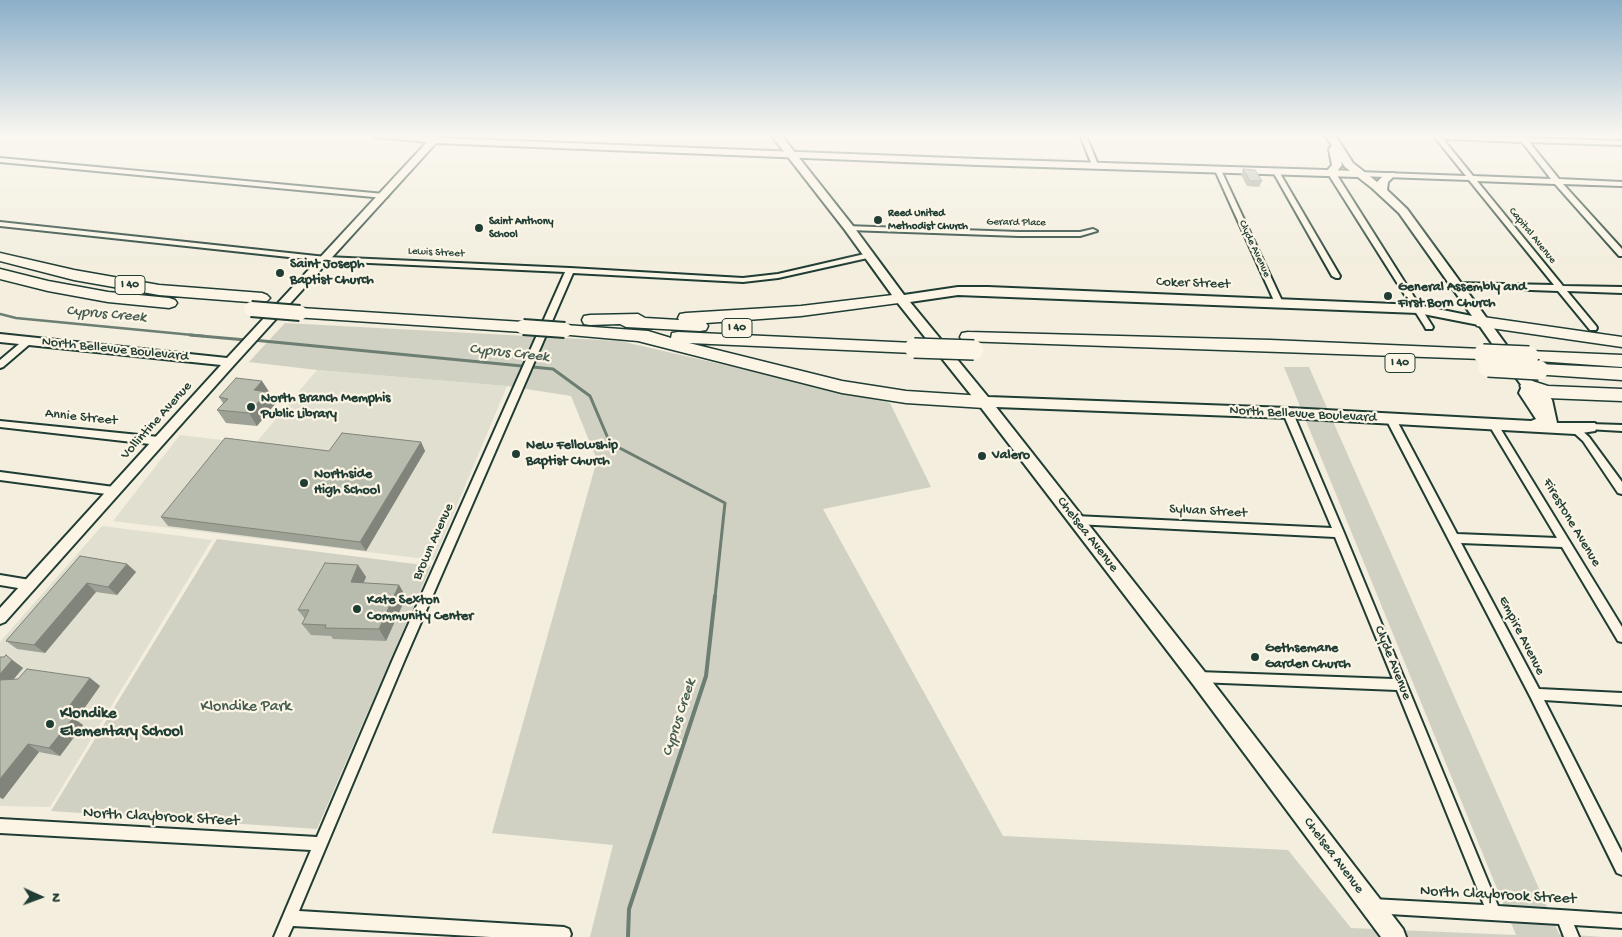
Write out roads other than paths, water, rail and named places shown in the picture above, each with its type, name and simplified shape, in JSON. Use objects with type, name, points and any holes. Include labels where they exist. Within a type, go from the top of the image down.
[{"type":"highway","name":"I 40","points":[[0,257],[74,275],[159,290],[262,298],[305,307]]},
{"type":"highway","name":"I 40","points":[[0,274],[48,286],[108,297],[251,309],[305,307],[565,324],[637,335],[971,343],[1273,357],[1534,363],[1622,361]]},
{"type":"highway","points":[[590,320],[726,317],[801,311],[901,299]]},
{"type":"highway","name":"I 40","points":[[565,324],[590,320],[911,341]]},
{"type":"highway","points":[[1483,322],[1622,342]]},
{"type":"highway","points":[[637,335],[842,387],[906,397],[984,402]]},
{"type":"highway","name":"I 40","points":[[1534,363],[1622,374]]},
{"type":"highway","points":[[1529,386],[1547,392],[1622,395]]},
{"type":"main road","name":"Chelsea Avenue","points":[[811,179],[901,299],[1198,676],[1395,937]]},
{"type":"main road","points":[[1364,179],[1381,191],[1411,221],[1454,285],[1529,386],[1540,394],[1561,416],[1590,427]]},
{"type":"main road","points":[[1381,191],[1383,181],[1386,179]]},
{"type":"main road","name":"Coker Street","points":[[901,299],[958,291],[981,291],[1418,309],[1483,322]]},
{"type":"main road","points":[[1418,309],[1471,306]]},
{"type":"main road","points":[[1529,386],[1526,393],[1547,421],[1570,429]]},
{"type":"main road","points":[[1532,427],[1547,421],[1550,415],[1545,400]]},
{"type":"main road","name":"North Bellevue Boulevard","points":[[984,402],[1288,413],[1570,429],[1590,427]]},
{"type":"street","points":[[200,179],[384,196]]},
{"type":"street","name":"Vollintine Avenue","points":[[0,618],[256,333],[399,179]]},
{"type":"street","name":"Clyde Avenue","points":[[1222,179],[1279,303]]},
{"type":"street","points":[[1280,179],[1336,276]]},
{"type":"street","points":[[1335,179],[1429,327]]},
{"type":"street","points":[[1465,179],[1622,184]]},
{"type":"street","name":"Capital Avenue","points":[[1470,179],[1593,328]]},
{"type":"street","points":[[1554,179],[1622,254]]},
{"type":"street","name":"Lewis Street","points":[[0,224],[326,259],[743,280],[778,276],[869,255]]},
{"type":"street","name":"Gerard Place","points":[[849,228],[1019,234],[1080,234],[1093,231]]},
{"type":"street","name":"Brown Avenue","points":[[281,937],[399,659],[570,270]]},
{"type":"street","points":[[1454,285],[1622,290]]},
{"type":"street","name":"North Bellevue Boulevard","points":[[0,338],[230,362]]},
{"type":"street","points":[[0,365],[28,341]]},
{"type":"street","name":"Clyde Avenue","points":[[1288,413],[1340,533],[1494,913]]},
{"type":"street","name":"Empire Avenue","points":[[1391,419],[1535,694],[1622,868]]},
{"type":"street","name":"Annie Street","points":[[0,424],[159,441]]},
{"type":"street","name":"Firestone Avenue","points":[[1494,425],[1622,636]]},
{"type":"street","name":"North Bellevue Boulevard","points":[[1590,427],[1622,428]]},
{"type":"street","points":[[1570,429],[1586,440],[1622,490]]},
{"type":"street","points":[[0,476],[114,491]]},
{"type":"street","name":"Sylvan Street","points":[[1075,520],[1340,533]]},
{"type":"street","points":[[1454,538],[1566,543]]},
{"type":"street","points":[[0,580],[30,585]]},
{"type":"street","points":[[1198,676],[1401,685]]},
{"type":"street","points":[[1535,694],[1622,699]]},
{"type":"street","name":"North Claybrook Street","points":[[0,826],[321,844]]},
{"type":"street","name":"North Claybrook Street","points":[[1371,906],[1622,921]]},
{"type":"street","points":[[1563,917],[1572,937]]},
{"type":"street","points":[[289,918],[463,932],[564,934]]},
{"type":"waterway","name":"Cyprus Creek","points":[[0,314],[16,318],[203,336]]},
{"type":"waterway","name":"Cyprus Creek","points":[[190,335],[246,340]]},
{"type":"waterway","name":"Cyprus Creek","points":[[253,340],[553,369],[590,396],[610,443],[725,503],[715,597]]},
{"type":"waterway","name":"Cyprus Creek","points":[[628,937],[629,909],[706,676],[715,596]]},
{"type":"place","name":"Reed United Methodist Church","points":[[878,220]]},
{"type":"place","name":"Saint Anthony School","points":[[479,228]]},
{"type":"place","name":"Saint Joseph Baptist Church","points":[[280,273]]},
{"type":"place","name":"General Assembly and First Born Church","points":[[1388,296]]},
{"type":"place","name":"North Branch Memphis Public Library","points":[[251,407]]},
{"type":"place","name":"New Fellowship Baptist Church","points":[[516,454]]},
{"type":"place","name":"Valero","points":[[982,456]]},
{"type":"place","name":"Northside High School","points":[[304,483]]},
{"type":"place","name":"Kate Sexton Community Center","points":[[357,609]]},
{"type":"place","name":"Gethsemane Garden Church","points":[[1255,657]]},
{"type":"place","name":"Klondike Elementary School","points":[[50,724]]},
{"type":"park label","name":"Klondike Park","points":[[246,708]]}]
